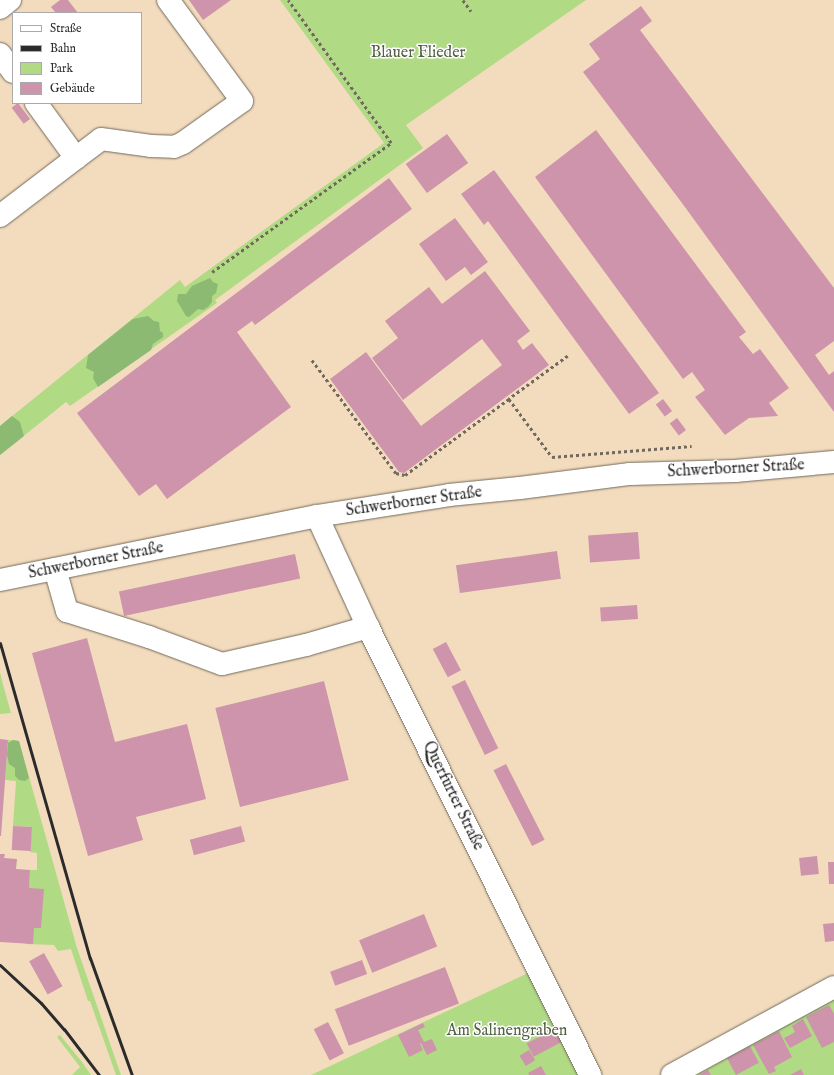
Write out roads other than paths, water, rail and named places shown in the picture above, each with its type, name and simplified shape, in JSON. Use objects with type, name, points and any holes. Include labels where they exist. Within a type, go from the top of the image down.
[{"type":"street","points":[[0,8],[10,0]]},
{"type":"street","points":[[0,216],[101,139],[151,146],[174,146],[183,143],[242,101],[168,0]]},
{"type":"street","points":[[0,54],[12,71]]},
{"type":"street","points":[[37,104],[76,158]]},
{"type":"street","name":"Schwerborner Straße","points":[[0,580],[317,516],[449,495],[520,488],[630,474],[735,471],[834,462]]},
{"type":"street","name":"Querfurter Straße","points":[[317,516],[368,627],[590,1075]]},
{"type":"street","points":[[55,569],[67,611],[149,637],[222,664],[306,645],[368,627]]},
{"type":"street","points":[[672,1075],[834,987]]},
{"type":"railway","points":[[0,643],[90,958],[132,1075]]},
{"type":"railway","points":[[0,965],[41,1003],[64,1029],[99,1075]]},
{"type":"park label","name":"Blauer Flieder","points":[[418,53]]},
{"type":"park label","name":"Am Salinengraben","points":[[507,1031]]}]
